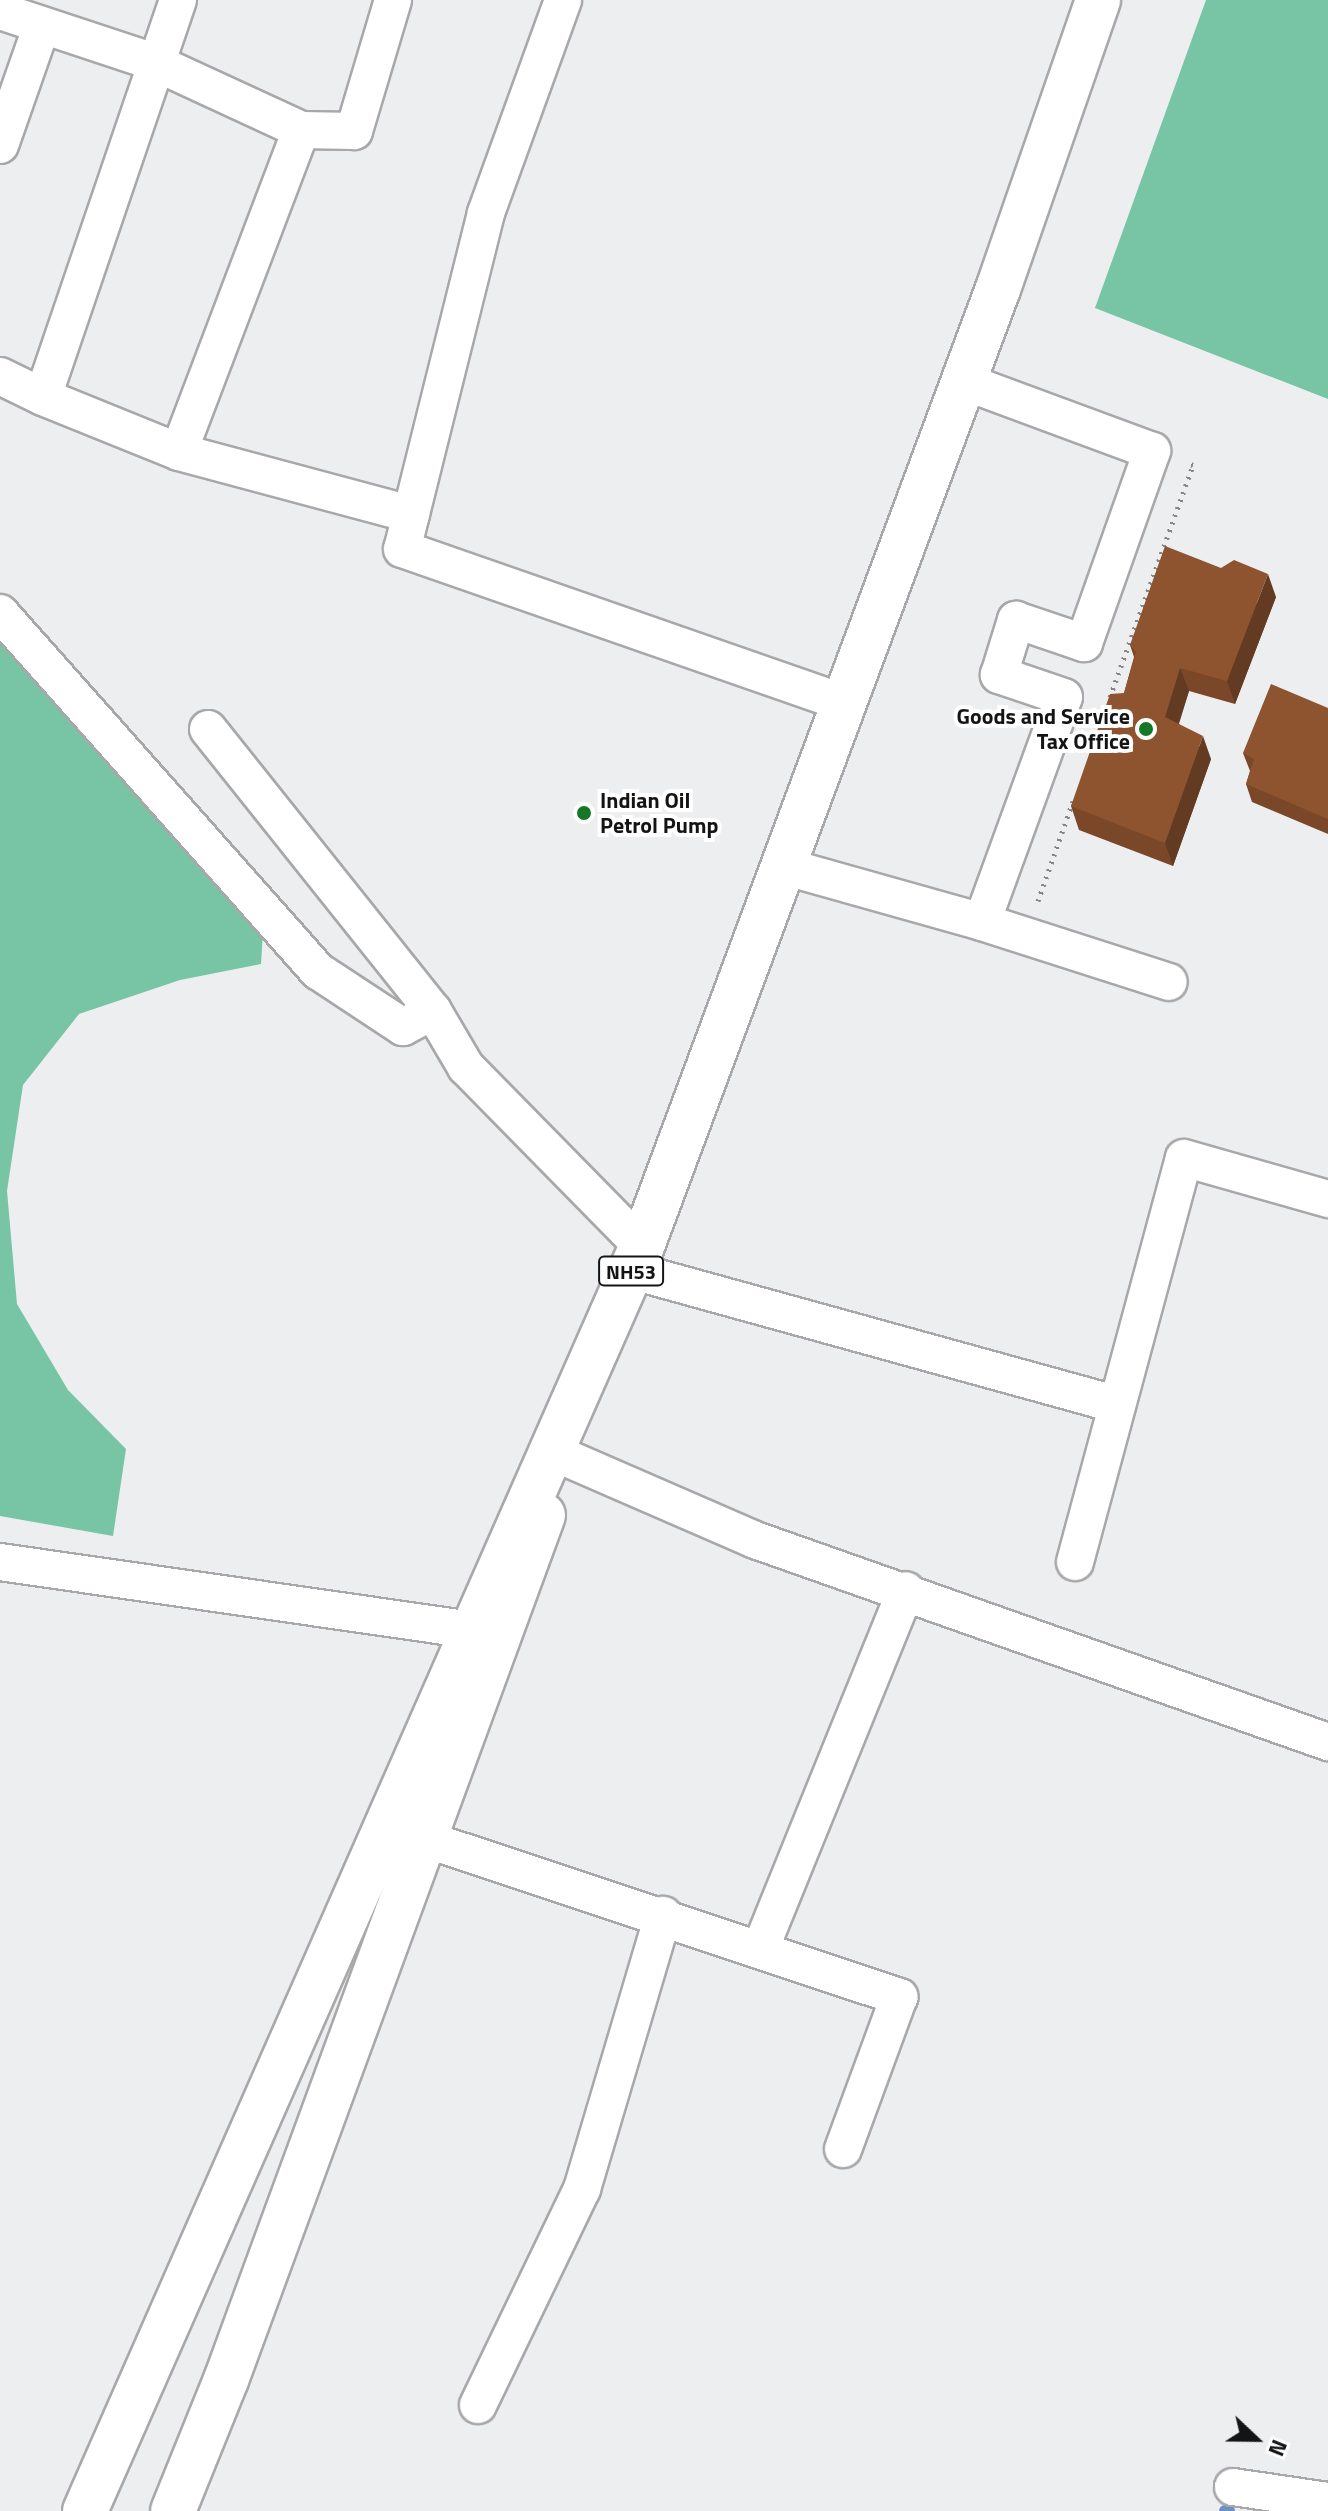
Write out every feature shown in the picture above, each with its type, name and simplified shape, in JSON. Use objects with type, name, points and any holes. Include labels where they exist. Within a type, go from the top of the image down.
[{"type":"main road","name":"NH53","points":[[85,2511],[638,1259],[963,381],[1098,0]]},
{"type":"main road","points":[[173,2511],[226,2380],[638,1259]]},
{"type":"street","points":[[43,397],[154,62],[178,0]]},
{"type":"street","points":[[0,11],[154,62],[301,130],[354,131],[393,0]]},
{"type":"street","points":[[563,0],[486,213],[402,549],[844,703]]},
{"type":"street","points":[[0,145],[42,25]]},
{"type":"street","points":[[179,452],[301,130]]},
{"type":"street","points":[[0,376],[43,397],[179,452],[411,514]]},
{"type":"street","points":[[963,381],[1152,451],[1084,643],[1016,620],[999,675],[1064,697],[982,922]]},
{"type":"street","points":[[0,613],[318,971],[403,1027],[433,1011]]},
{"type":"street","points":[[208,729],[433,1011],[466,1067],[638,1259],[1115,1404]]},
{"type":"street","points":[[783,866],[982,922],[1169,982]]},
{"type":"street","points":[[1075,1562],[1115,1404],[1184,1158],[1328,1199]]},
{"type":"street","points":[[564,1457],[755,1540],[906,1590],[1328,1742]]},
{"type":"street","points":[[0,1562],[473,1630]]},
{"type":"street","points":[[761,1947],[906,1590]]},
{"type":"street","points":[[425,1839],[761,1947],[899,1997],[843,2149]]},
{"type":"street","points":[[478,2405],[582,2189],[663,1915]]},
{"type":"street","points":[[1233,2487],[1328,2501]]},
{"type":"path","points":[[1108,704],[1193,465],[1152,451]]},
{"type":"path","points":[[1132,634],[1146,639]]},
{"type":"path","points":[[1026,936],[1078,789]]},
{"type":"green space","points":[[1206,0],[1328,0],[1328,399],[1095,308]]},
{"type":"green space","points":[[0,643],[263,931],[261,964],[180,980],[79,1014],[23,1085],[7,1191],[17,1304],[68,1390],[126,1449],[113,1536],[0,1516]]},
{"type":"building","name":"Goods and Service Tax Office","points":[[1165,546],[1221,568],[1234,560],[1268,574],[1227,681],[1180,668],[1165,717],[1203,736],[1165,843],[1071,806],[1110,694],[1124,693],[1136,652],[1130,645]]},
{"type":"building","points":[[1271,684],[1328,708],[1328,819],[1246,784],[1254,759],[1243,753]]},
{"type":"place","name":"Goods and Service Tax Office","points":[[1146,729]]},
{"type":"place","name":"Indian Oil Petrol Pump","points":[[584,813]]}]
